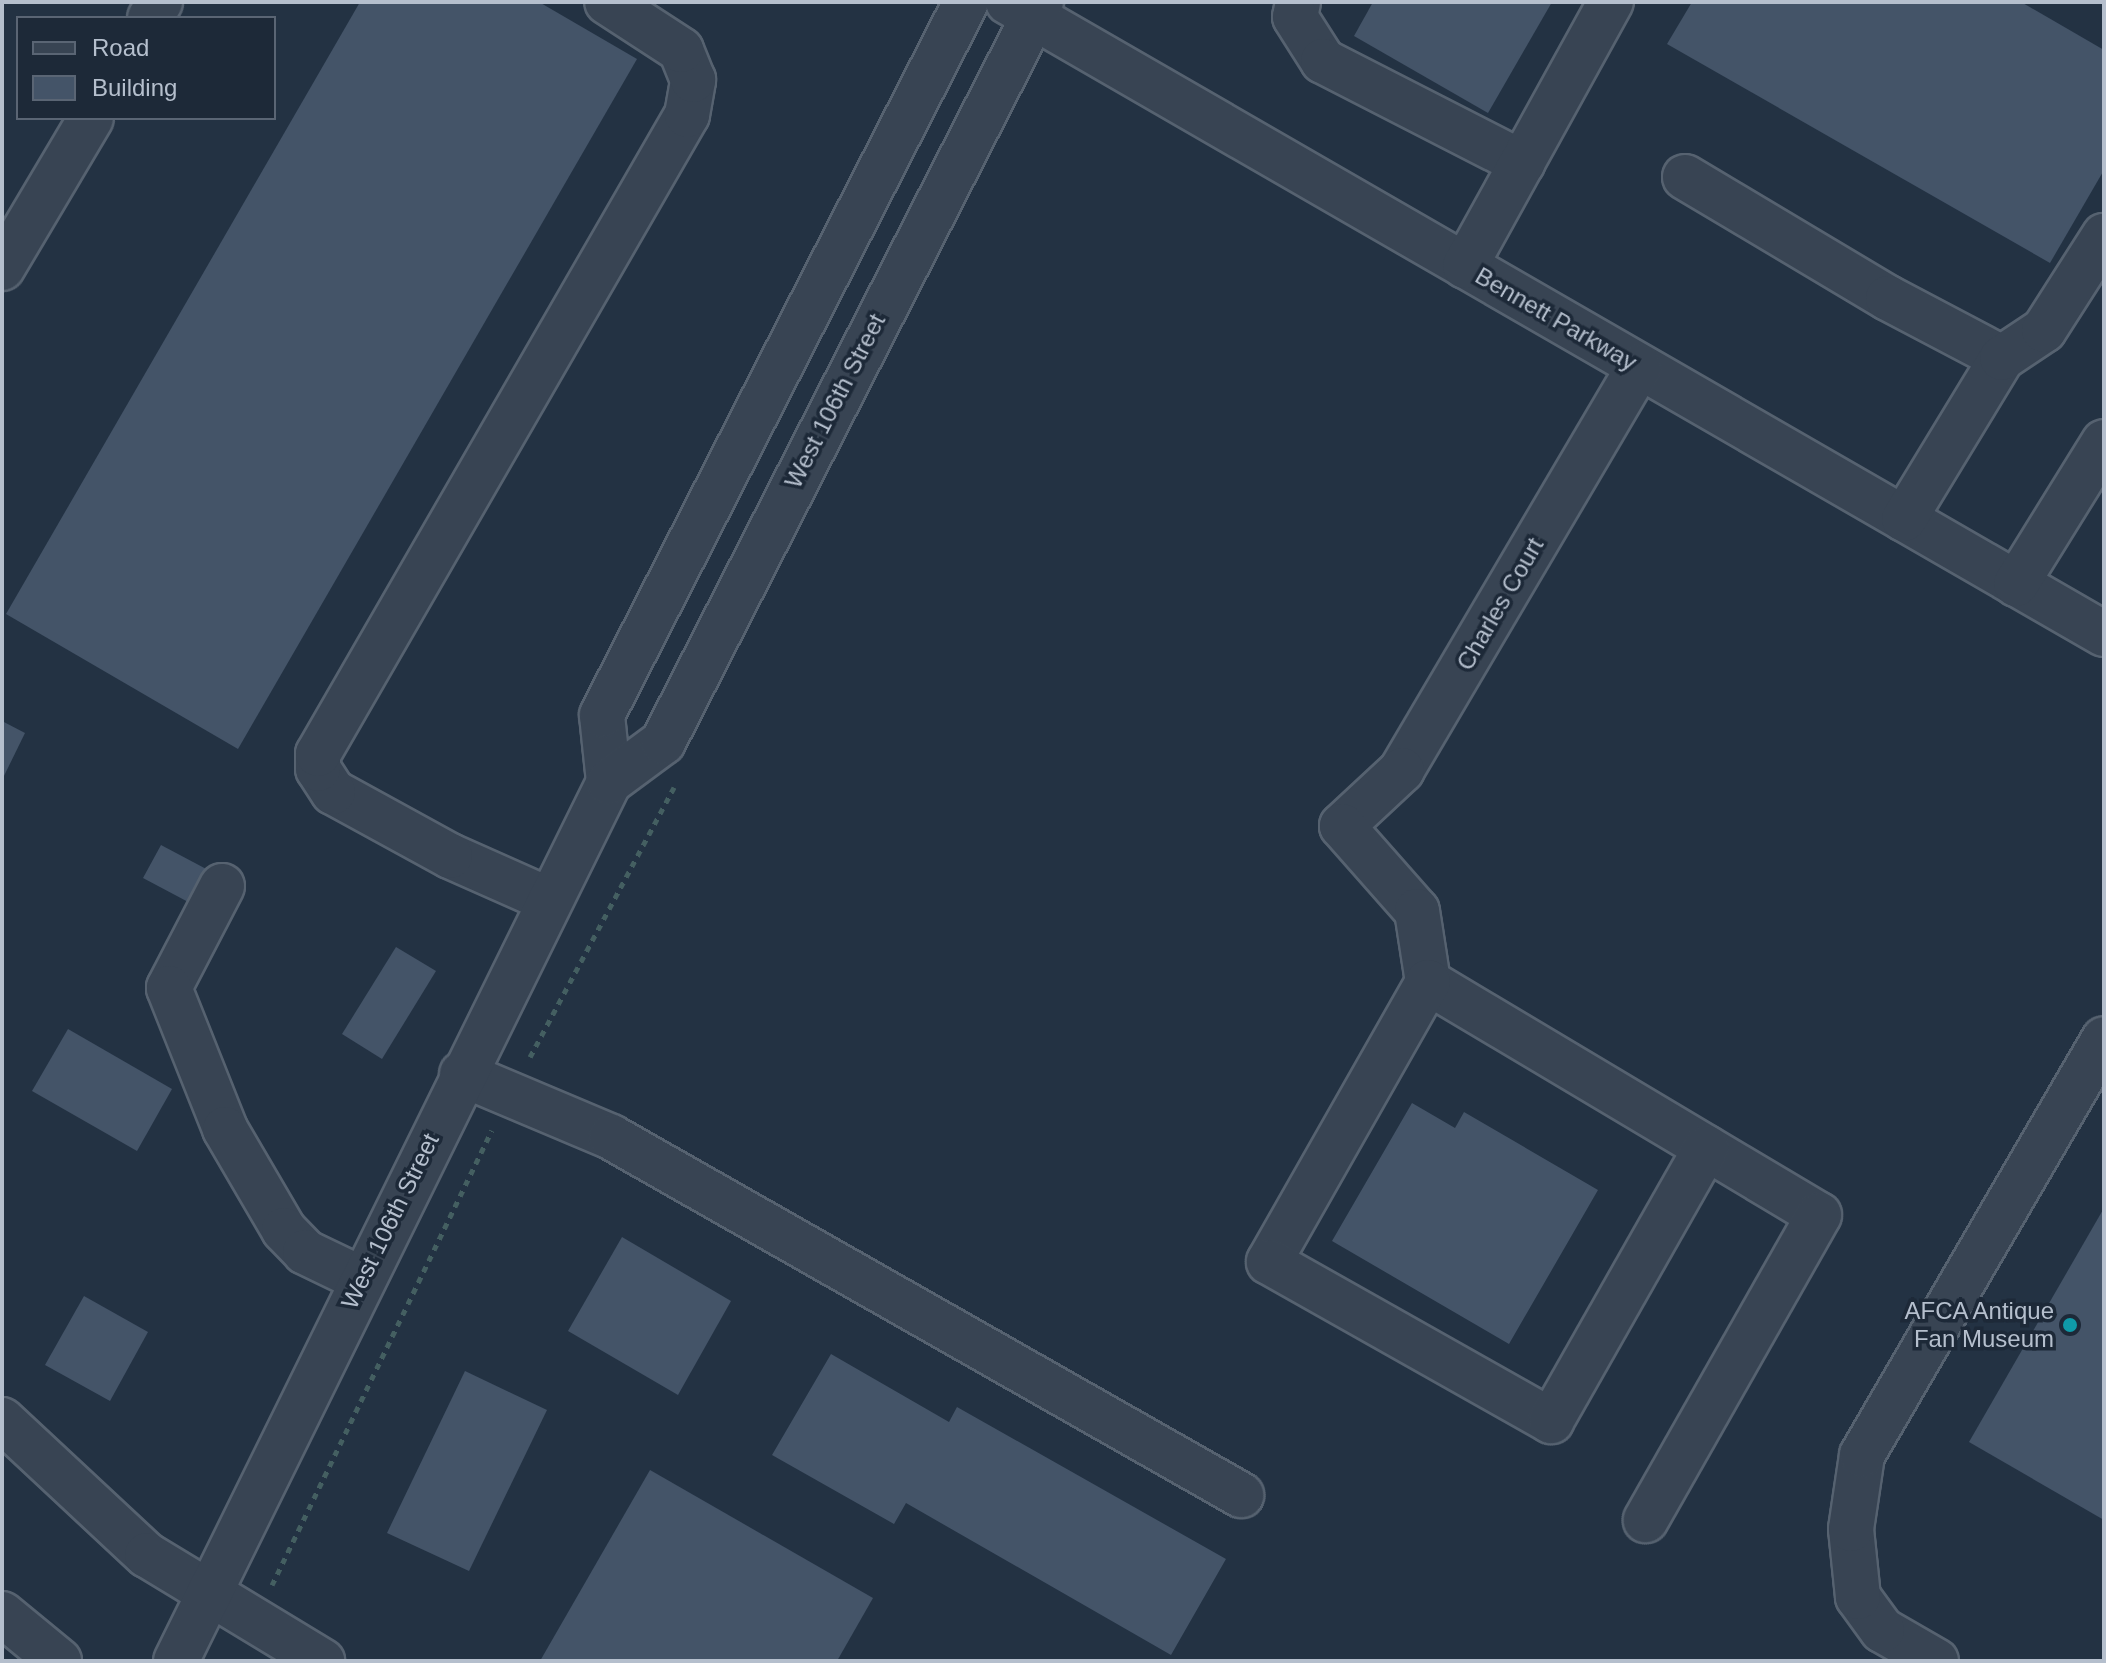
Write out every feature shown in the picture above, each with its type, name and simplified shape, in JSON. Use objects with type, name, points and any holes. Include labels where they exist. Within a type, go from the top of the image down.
[{"type":"street","points":[[549,900],[450,856],[333,792],[318,769],[318,754],[687,115],[693,80],[681,50],[607,2]]},
{"type":"street","points":[[609,782],[602,715],[966,2]]},
{"type":"street","points":[[1298,2],[1295,17],[1323,61],[1522,163]]},
{"type":"street","points":[[1465,266],[1611,2]]},
{"type":"street","name":"West 106th Street","points":[[176,1661],[361,1279],[609,782],[663,742],[1027,7]]},
{"type":"street","name":"Bennett Parkway","points":[[1027,7],[1465,266],[2104,634]]},
{"type":"street","points":[[2,268],[90,120]]},
{"type":"street","points":[[1685,177],[1888,298],[2002,358]]},
{"type":"street","points":[[1904,519],[2002,358],[2044,330],[2104,236]]},
{"type":"street","name":"Charles Court","points":[[1428,982],[1417,911],[1342,826],[1402,770],[1639,367]]},
{"type":"street","points":[[2016,584],[2102,449]]},
{"type":"street","points":[[222,886],[169,988],[225,1129],[284,1230],[305,1252],[361,1279]]},
{"type":"street","points":[[1646,1520],[1819,1215],[1428,982],[1269,1262],[1551,1421],[1706,1148]]},
{"type":"street","points":[[1936,1661],[1882,1630],[1858,1597],[1851,1529],[1862,1455],[2104,1039]]},
{"type":"street","points":[[462,1074],[611,1137],[1241,1495]]},
{"type":"street","points":[[2,1420],[147,1555],[208,1595],[322,1661]]},
{"type":"street","points":[[2,1614],[59,1661]]},
{"type":"path","points":[[254,1622],[510,1095],[676,784]]},
{"type":"building","points":[[360,2],[539,2],[637,59],[238,749],[6,614]]},
{"type":"building","points":[[1373,2],[1552,2],[1488,113],[1354,36]]},
{"type":"building","points":[[1692,2],[2021,2],[2104,50],[2104,170],[2050,263],[1667,44]]},
{"type":"building","points":[[2,721],[25,733],[2,780]]},
{"type":"building","points":[[161,845],[210,871],[192,904],[143,878]]},
{"type":"building","points":[[396,947],[436,971],[382,1059],[342,1034]]},
{"type":"building","points":[[68,1029],[172,1089],[137,1151],[32,1091]]},
{"type":"building","points":[[1412,1103],[1455,1128],[1464,1112],[1598,1190],[1509,1344],[1332,1241]]},
{"type":"building","name":"AFCA Antique Fan Museum","points":[[2104,1208],[2104,1520],[1969,1442]]},
{"type":"building","points":[[622,1237],[731,1301],[678,1395],[568,1331]]},
{"type":"building","points":[[84,1296],[148,1332],[110,1401],[45,1365]]},
{"type":"building","points":[[831,1354],[949,1422],[957,1407],[1226,1559],[1171,1655],[906,1503],[894,1524],[772,1455]]},
{"type":"building","points":[[465,1371],[547,1410],[469,1571],[387,1533]]},
{"type":"building","points":[[650,1470],[873,1598],[837,1661],[540,1661]]},
{"type":"place","name":"AFCA Antique Fan Museum","points":[[2070,1325]]}]
